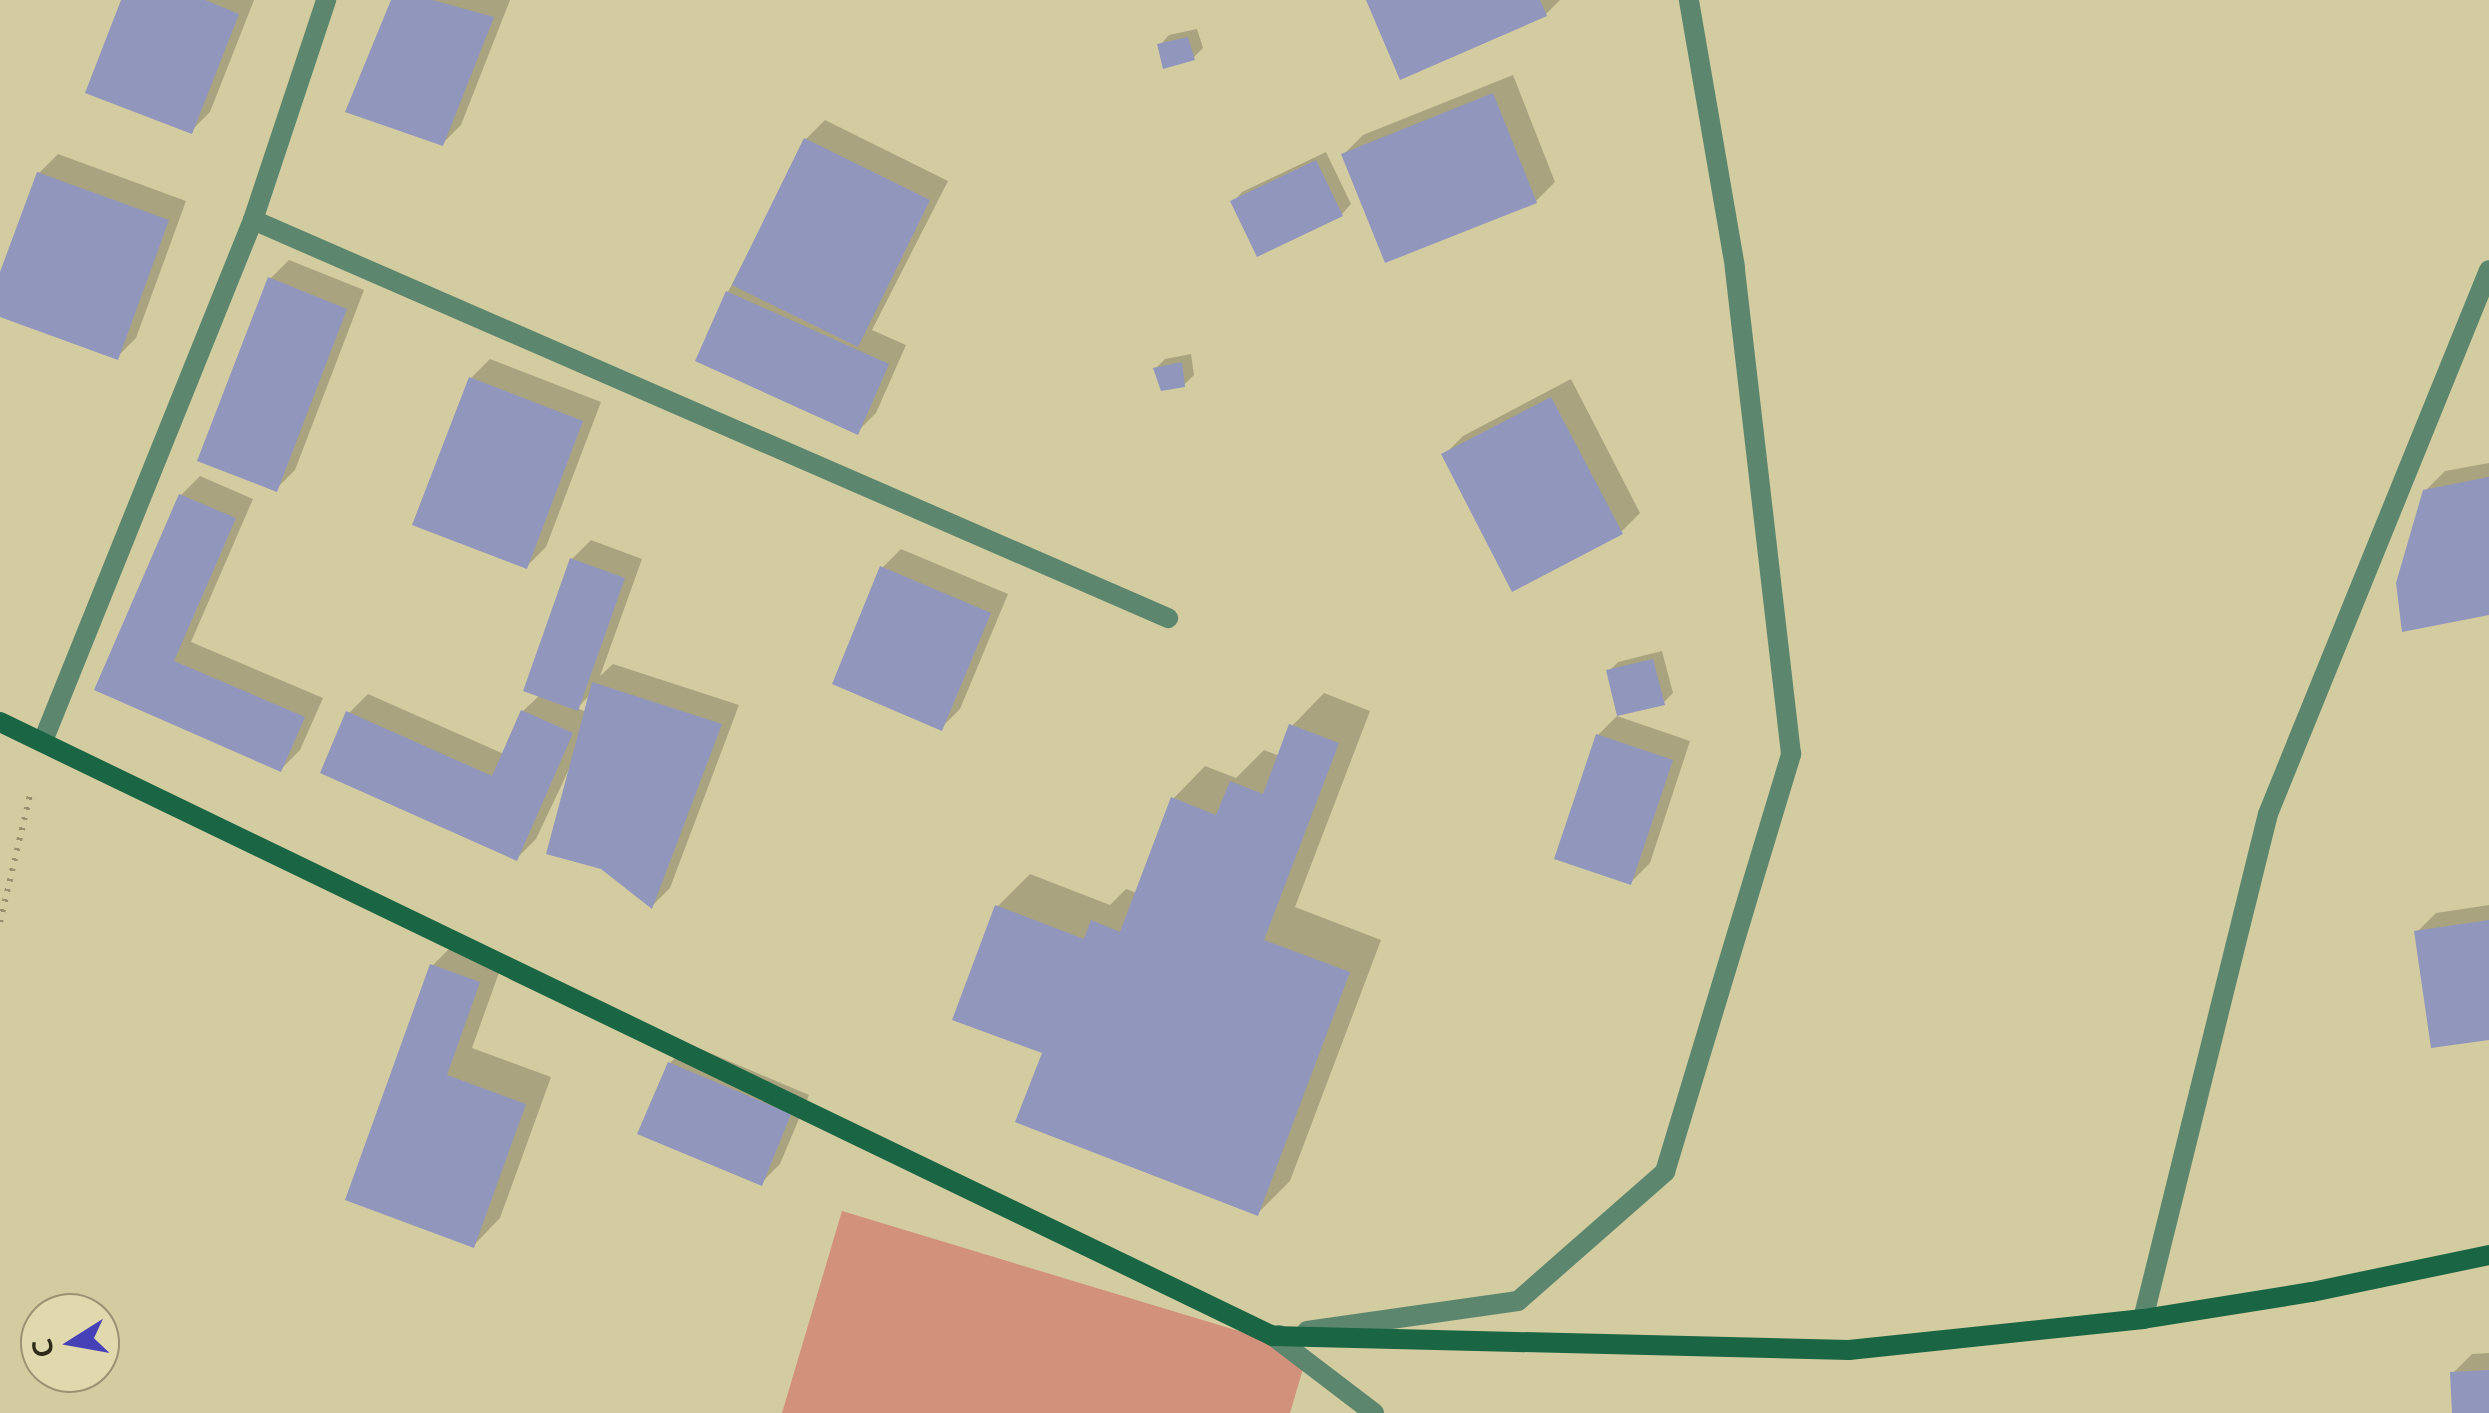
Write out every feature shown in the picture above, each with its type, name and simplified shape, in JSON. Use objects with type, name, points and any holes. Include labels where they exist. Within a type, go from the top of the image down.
[{"type":"street","points":[[43,742],[254,220],[326,0]]},
{"type":"street","points":[[1273,1336],[1518,1300],[1665,1172],[1791,754],[1735,267],[1690,0]]},
{"type":"street","points":[[254,220],[1168,618]]},
{"type":"street","points":[[2143,1319],[2268,814],[2484,302],[2489,270]]},
{"type":"street","points":[[0,722],[1273,1336],[1374,1413]]},
{"type":"street","points":[[1273,1336],[1848,1350],[2143,1319],[2312,1292],[2489,1255]]},
{"type":"path","points":[[0,922],[43,742]]},
{"type":"shaded area","points":[[842,1211],[1308,1352],[1290,1413],[782,1413]]},
{"type":"building","points":[[121,0],[205,0],[239,14],[192,134],[85,93]]},
{"type":"building","points":[[391,0],[432,0],[494,17],[443,146],[345,112]]},
{"type":"building","points":[[1366,0],[1540,0],[1547,16],[1400,80]]},
{"type":"building","points":[[1188,37],[1195,60],[1163,69],[1157,44]]},
{"type":"building","points":[[1493,93],[1537,203],[1385,263],[1341,154]]},
{"type":"building","points":[[804,138],[930,200],[858,347],[732,285]]},
{"type":"building","points":[[1316,160],[1343,216],[1257,257],[1230,201]]},
{"type":"building","points":[[37,172],[169,220],[118,360],[0,317],[0,272]]},
{"type":"building","points":[[268,277],[347,309],[277,492],[197,461]]},
{"type":"building","points":[[726,291],[889,364],[858,435],[695,361]]},
{"type":"building","points":[[1182,362],[1185,387],[1161,391],[1153,368]]},
{"type":"building","points":[[469,377],[583,421],[527,569],[412,525]]},
{"type":"building","points":[[1551,397],[1623,534],[1512,592],[1441,454]]},
{"type":"building","points":[[2489,477],[2489,615],[2402,632],[2396,583],[2423,490]]},
{"type":"building","points":[[179,494],[236,518],[174,661],[305,717],[281,772],[94,690]]},
{"type":"building","points":[[570,558],[625,578],[578,711],[523,691]]},
{"type":"building","points":[[880,566],[991,613],[942,731],[832,684]]},
{"type":"building","points":[[1653,659],[1665,705],[1617,716],[1606,670]]},
{"type":"building","points":[[592,682],[722,724],[652,909],[601,869],[546,854]]},
{"type":"building","points":[[521,710],[573,733],[517,861],[320,773],[346,711],[492,776]]},
{"type":"building","points":[[1289,724],[1339,743],[1264,940],[1350,972],[1258,1216],[1015,1122],[1042,1053],[952,1020],[995,905],[1084,939],[1091,920],[1120,932],[1171,797],[1216,815],[1230,781],[1263,794]]},
{"type":"building","points":[[1596,734],[1673,760],[1631,885],[1554,859]]},
{"type":"building","points":[[2489,920],[2489,1040],[2431,1048],[2414,931]]},
{"type":"building","points":[[430,964],[480,982],[447,1075],[526,1104],[474,1248],[345,1200]]},
{"type":"building","points":[[668,1062],[791,1114],[762,1186],[637,1134]]},
{"type":"building","points":[[2489,1370],[2489,1413],[2452,1413],[2450,1372]]}]
